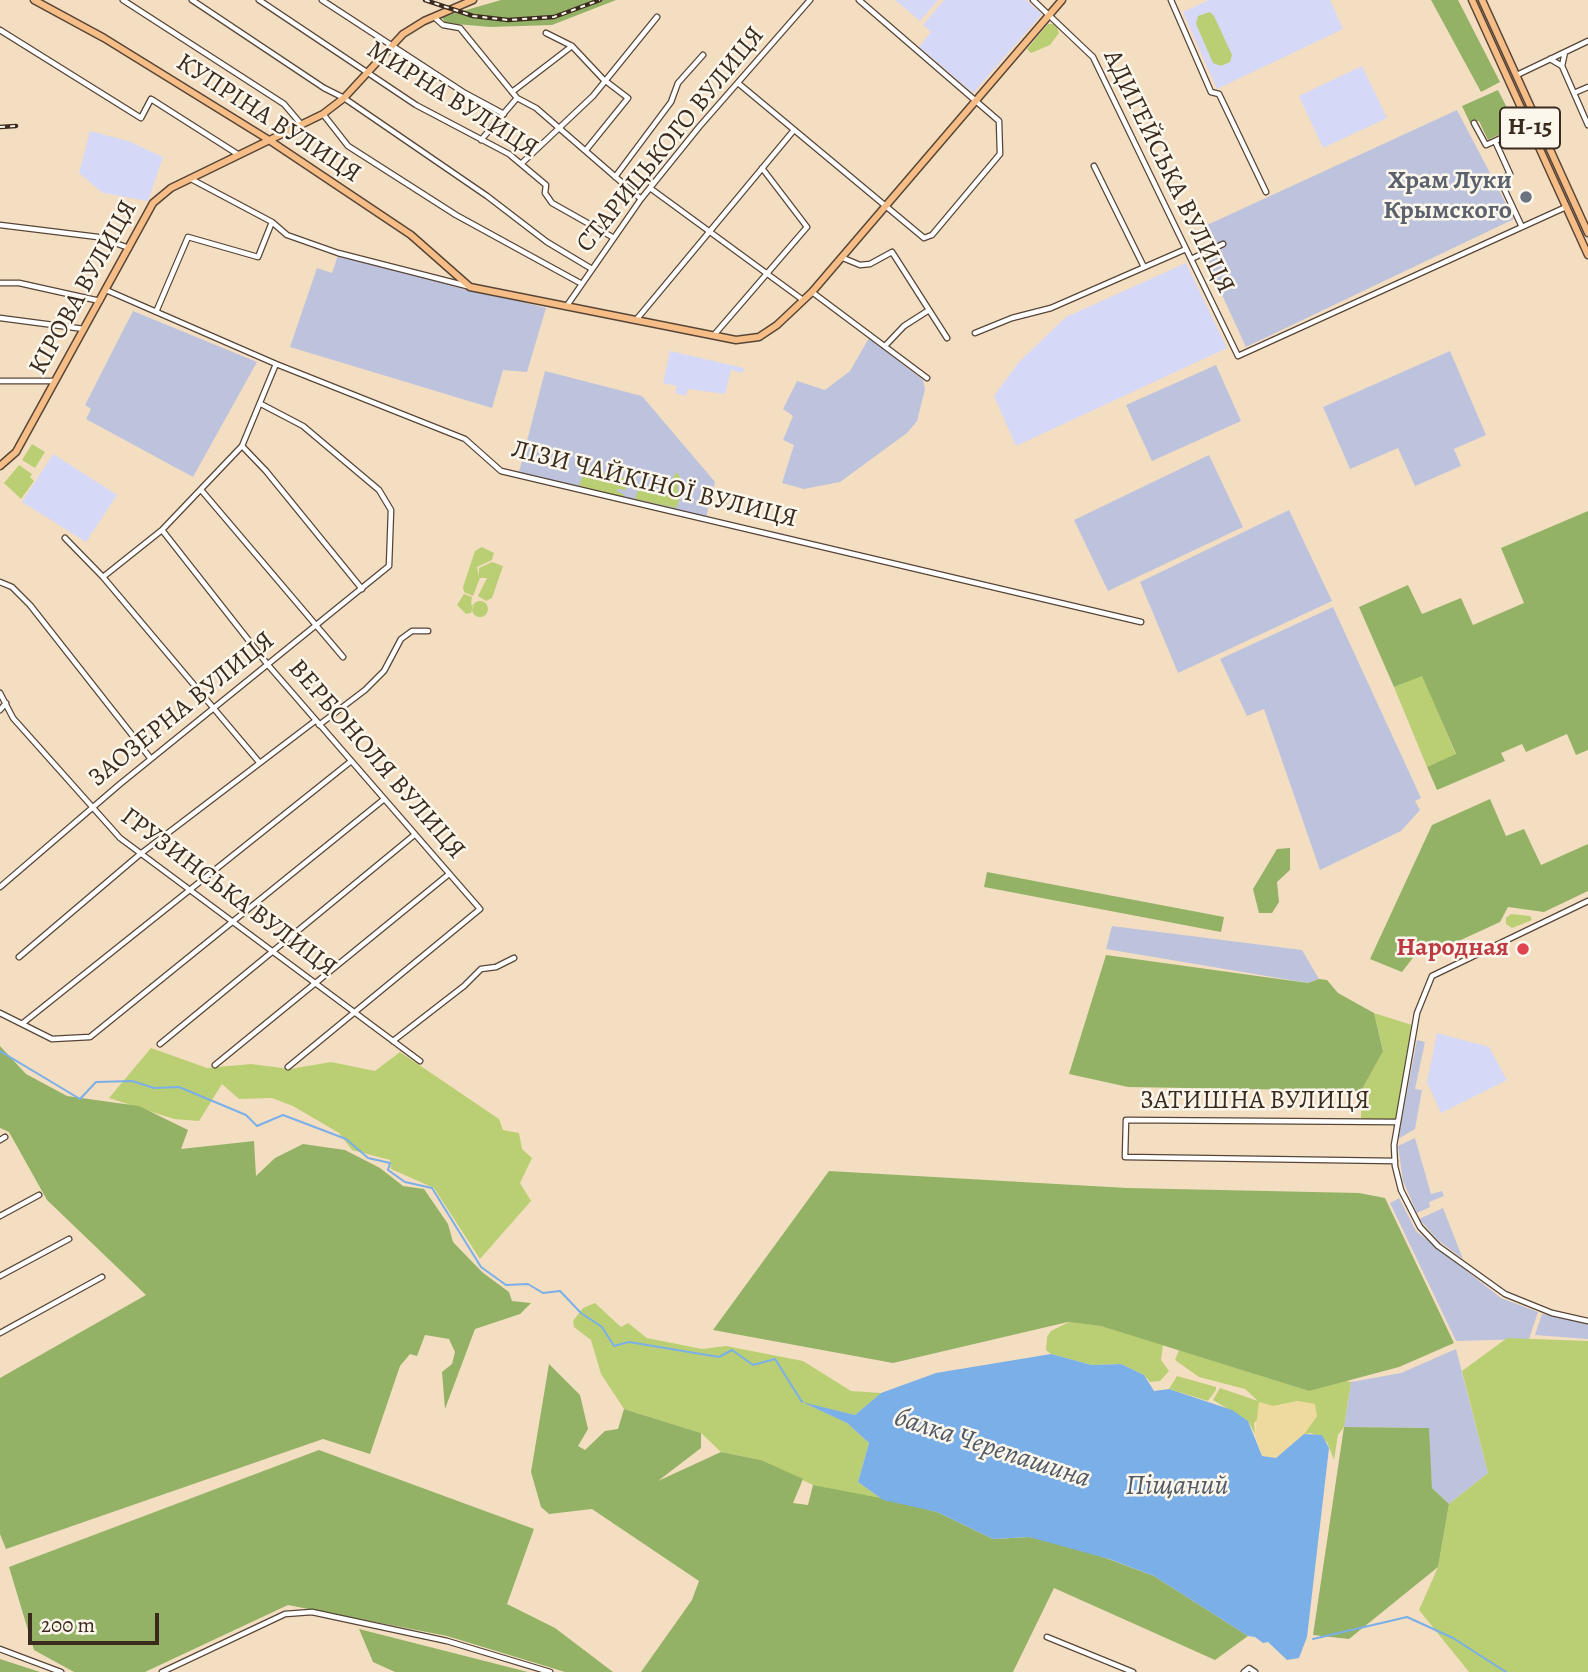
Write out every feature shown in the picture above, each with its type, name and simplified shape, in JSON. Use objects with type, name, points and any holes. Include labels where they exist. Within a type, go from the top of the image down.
[{"type":"main road","name":"КУПРІНА ВУЛИЦЯ","points":[[34,0],[114,44],[269,140],[411,235],[470,287],[736,340],[759,337],[812,292],[1062,0]]},
{"type":"main road","name":"КІРОВА ВУЛИЦЯ","points":[[0,466],[16,452],[153,203],[171,188],[190,178],[323,114],[344,98],[403,34],[473,0]]},
{"type":"main road","name":"Н-15","points":[[1472,0],[1588,256]]},
{"type":"main road","name":"Н-15","points":[[1482,0],[1588,233]]},
{"type":"main road","points":[[1553,180],[1562,176]]},
{"type":"main road","points":[[1576,229],[1585,225]]},
{"type":"main road","points":[[0,472],[16,452]]},
{"type":"street","points":[[123,0],[284,104],[301,124]]},
{"type":"street","points":[[192,0],[324,88],[344,98],[486,196],[547,242],[592,269]]},
{"type":"street","name":"МИРНА ВУЛИЦЯ","points":[[259,0],[369,71],[416,105],[522,163],[546,184],[545,193],[552,203],[614,238]]},
{"type":"street","points":[[321,0],[463,92],[504,114]]},
{"type":"street","name":"СТАРИЦЬКОГО ВУЛИЦЯ","points":[[566,307],[641,199],[810,0]]},
{"type":"street","points":[[738,83],[924,237],[932,235],[1000,153],[999,121],[977,99],[859,0]]},
{"type":"street","name":"АДИГЕЙСЬКА ВУЛИЦЯ","points":[[1033,0],[1093,57],[1238,356],[1522,227]]},
{"type":"street","points":[[1171,0],[1211,92],[1219,94],[1266,192]]},
{"type":"street","points":[[434,17],[443,25],[460,29],[517,98],[536,108],[641,199]]},
{"type":"street","points":[[522,163],[557,127],[593,96],[603,79],[657,18]]},
{"type":"street","name":"КУПРІНА ВУЛИЦЯ","points":[[0,30],[141,118],[151,99],[239,155]]},
{"type":"street","points":[[546,33],[572,46],[603,79],[628,99],[586,149]]},
{"type":"street","points":[[1517,75],[1588,41]]},
{"type":"street","points":[[512,92],[572,46]]},
{"type":"street","points":[[1565,52],[1562,66],[1588,125]]},
{"type":"street","points":[[615,177],[671,102],[678,83],[703,55]]},
{"type":"street","points":[[1549,59],[1562,66]]},
{"type":"street","points":[[1574,93],[1588,87]]},
{"type":"street","points":[[481,140],[517,98]]},
{"type":"street","points":[[323,114],[348,146],[456,215],[582,284]]},
{"type":"street","points":[[1474,123],[1486,145],[1528,125]]},
{"type":"street","points":[[636,320],[708,230],[794,130]]},
{"type":"street","points":[[1495,141],[1510,174],[1500,180],[1522,227],[1566,207]]},
{"type":"street","points":[[1094,166],[1144,267]]},
{"type":"street","points":[[713,336],[807,227],[762,168]]},
{"type":"street","name":"КУПРІНА ВУЛИЦЯ","points":[[190,178],[272,222],[287,235],[338,253],[470,287]]},
{"type":"street","points":[[650,188],[803,300]]},
{"type":"street","points":[[156,312],[188,237],[258,257],[272,222]]},
{"type":"street","points":[[0,225],[98,237],[129,248]]},
{"type":"street","points":[[1191,259],[1223,244]]},
{"type":"street","points":[[975,333],[1012,318],[1051,308],[1186,249]]},
{"type":"street","points":[[843,258],[860,265],[870,264],[892,252],[947,338]]},
{"type":"street","points":[[0,283],[19,283],[100,301]]},
{"type":"street","name":"ЛІЗИ ЧАЙКІНОЇ ВУЛИЦЯ","points":[[106,290],[276,365],[465,439],[500,471],[1141,622]]},
{"type":"street","points":[[812,292],[927,378]]},
{"type":"street","points":[[885,346],[904,326],[929,310]]},
{"type":"street","points":[[0,318],[84,328]]},
{"type":"street","points":[[103,577],[162,530],[242,446],[276,365]]},
{"type":"street","points":[[0,381],[54,381]]},
{"type":"street","name":"ЗАОЗЕРНА ВУЛИЦЯ","points":[[0,887],[151,759],[389,566],[391,510],[379,490],[303,426],[261,404]]},
{"type":"street","points":[[242,446],[266,471],[362,589]]},
{"type":"street","points":[[202,491],[343,657]]},
{"type":"street","name":"ВЕРБОНОЛЯ ВУЛИЦЯ","points":[[162,530],[317,723],[413,835],[479,905],[475,915],[355,1013]]},
{"type":"street","points":[[65,538],[103,577],[213,710],[259,761]]},
{"type":"street","points":[[0,582],[12,587],[30,605],[151,759]]},
{"type":"street","points":[[19,957],[139,855],[259,761],[365,690],[384,671],[401,639],[412,631],[428,631]]},
{"type":"street","name":"ГРУЗИНСЬКА ВУЛИЦЯ","points":[[0,693],[13,718],[91,809],[139,855],[421,1061]]},
{"type":"street","points":[[7,705],[0,710],[13,718]]},
{"type":"street","points":[[23,1023],[350,762]]},
{"type":"street","points":[[0,1013],[52,1038],[90,1037],[383,800]]},
{"type":"street","points":[[160,1044],[413,835]]},
{"type":"street","points":[[215,1065],[449,874]]},
{"type":"street","points":[[1588,901],[1432,976],[1417,1013],[1394,1144],[1401,1190],[1425,1234],[1438,1246],[1504,1294],[1552,1313],[1588,1321]]},
{"type":"street","points":[[393,1041],[464,986],[481,969],[496,967],[514,958]]},
{"type":"street","points":[[288,1067],[355,1013]]},
{"type":"street","name":"ЗАТИШНА ВУЛИЦЯ","points":[[1395,1161],[1125,1157],[1126,1120],[1396,1122]]},
{"type":"street","points":[[0,1216],[39,1195]]},
{"type":"street","points":[[0,1276],[69,1239]]},
{"type":"street","points":[[0,1333],[102,1277]]},
{"type":"street","points":[[162,1672],[285,1614],[312,1612],[447,1642],[550,1672]]},
{"type":"street","points":[[1047,1637],[1133,1672]]},
{"type":"street","points":[[2,1650],[61,1672]]},
{"type":"street","points":[[1244,1672],[1250,1668],[1255,1672]]},
{"type":"shaded area","points":[[895,0],[938,0],[920,21]]},
{"type":"shaded area","points":[[944,0],[1026,0],[1042,14],[973,93],[919,47],[931,32],[923,25]]},
{"type":"shaded area","points":[[1209,0],[1330,0],[1343,29],[1217,89],[1183,12]]},
{"type":"shaded area","points":[[1362,66],[1387,118],[1323,148],[1299,96]]},
{"type":"shaded area","points":[[1457,110],[1514,219],[1246,347],[1200,247],[1213,240],[1207,225]]},
{"type":"shaded area","points":[[90,131],[128,141],[163,157],[148,201],[103,193],[79,173]]},
{"type":"shaded area","points":[[338,255],[546,308],[527,372],[503,370],[492,408],[290,347],[317,268],[332,273]]},
{"type":"shaded area","points":[[1186,263],[1227,348],[1016,446],[994,396],[1019,362],[1066,317]]},
{"type":"shaded area","points":[[133,311],[257,362],[193,477],[86,419],[91,409],[85,405]]},
{"type":"shaded area","points":[[869,338],[923,380],[925,389],[917,421],[907,433],[840,482],[804,489],[782,483],[794,445],[783,440],[793,416],[783,409],[797,381],[825,390],[850,371]]},
{"type":"shaded area","points":[[670,351],[744,368],[743,373],[731,370],[725,394],[688,389],[686,396],[675,393],[677,386],[663,383]]},
{"type":"shaded area","points":[[1450,351],[1486,435],[1454,449],[1461,466],[1415,486],[1398,448],[1350,469],[1323,407]]},
{"type":"shaded area","points":[[1216,365],[1241,421],[1152,461],[1126,405]]},
{"type":"shaded area","points":[[545,371],[642,396],[715,482],[706,517],[519,472]]},
{"type":"shaded area","points":[[53,454],[117,495],[86,542],[22,502]]},
{"type":"shaded area","points":[[1209,455],[1243,527],[1108,591],[1074,520]]},
{"type":"shaded area","points":[[1289,510],[1332,601],[1178,673],[1140,582]]},
{"type":"shaded area","points":[[1333,607],[1421,798],[1415,801],[1420,810],[1401,831],[1320,870],[1264,709],[1247,716],[1220,659]]},
{"type":"shaded area","points":[[1112,926],[1302,950],[1319,979],[1308,983],[1106,949]]},
{"type":"shaded area","points":[[1437,1033],[1489,1047],[1507,1080],[1441,1113],[1427,1082]]},
{"type":"shaded area","points":[[1417,1040],[1425,1042],[1415,1089],[1422,1090],[1415,1129],[1398,1139]]},
{"type":"shaded area","points":[[1415,1138],[1431,1194],[1442,1191],[1444,1196],[1429,1202],[1430,1207],[1417,1213],[1403,1181],[1398,1146]]},
{"type":"shaded area","points":[[1399,1198],[1416,1231],[1501,1298],[1538,1312],[1529,1339],[1456,1341],[1390,1203]]},
{"type":"shaded area","points":[[1443,1208],[1463,1259],[1439,1241],[1419,1219]]},
{"type":"shaded area","points":[[1542,1314],[1588,1321],[1588,1339],[1535,1335]]},
{"type":"shaded area","points":[[1456,1349],[1488,1473],[1449,1504],[1432,1488],[1428,1428],[1344,1427],[1351,1382],[1401,1373]]},
{"type":"green space","points":[[501,0],[616,0],[552,25],[490,27],[445,23],[442,17]]},
{"type":"green space","points":[[1431,0],[1458,0],[1500,82],[1481,92]]},
{"type":"green space","points":[[1210,12],[1232,55],[1230,62],[1221,66],[1213,63],[1196,24],[1198,16]]},
{"type":"green space","points":[[1048,24],[1056,24],[1059,33],[1050,45],[1031,53],[1027,49]]},
{"type":"green space","points":[[1498,90],[1516,126],[1488,140],[1479,121],[1470,123],[1462,106]]},
{"type":"green space","points":[[32,444],[45,452],[35,468],[22,460]]},
{"type":"green space","points":[[19,465],[32,474],[30,477],[34,481],[21,499],[4,483]]},
{"type":"green space","points":[[585,468],[627,479],[626,490],[617,489],[617,492],[624,494],[623,497],[579,486]]},
{"type":"green space","points":[[677,472],[680,477],[677,489],[681,496],[676,508],[635,499],[638,489],[657,492],[664,490]]},
{"type":"green space","points":[[1588,511],[1588,750],[1576,755],[1567,734],[1526,752],[1522,744],[1501,753],[1505,761],[1437,790],[1427,767],[1456,754],[1422,676],[1394,687],[1359,607],[1408,585],[1422,614],[1461,598],[1473,625],[1524,603],[1501,548]]},
{"type":"green space","points":[[482,547],[494,553],[492,560],[477,567],[479,577],[479,568],[492,562],[503,566],[492,598],[486,601],[478,596],[487,578],[480,578],[473,596],[464,592],[463,587],[475,551]]},
{"type":"green space","points":[[464,594],[472,597],[471,605],[474,604],[471,613],[466,614],[457,605]]},
{"type":"green space","points":[[480,601],[486,603],[486,615],[480,617],[474,615],[472,609],[474,603]]},
{"type":"green space","points":[[1422,675],[1456,755],[1427,767],[1394,687]]},
{"type":"green space","points":[[1490,799],[1506,836],[1524,829],[1541,865],[1588,844],[1588,891],[1544,912],[1508,907],[1500,922],[1437,951],[1415,955],[1402,972],[1370,959],[1432,825]]},
{"type":"green space","points":[[1290,848],[1290,870],[1277,882],[1279,902],[1272,913],[1259,913],[1253,889],[1277,849]]},
{"type":"green space","points":[[987,872],[1224,917],[1221,932],[984,887]]},
{"type":"green space","points":[[1511,914],[1530,916],[1532,920],[1512,928],[1506,924],[1506,918]]},
{"type":"green space","points":[[1106,955],[1308,983],[1319,979],[1327,980],[1338,993],[1374,1013],[1383,1051],[1361,1091],[1128,1087],[1069,1074]]},
{"type":"green space","points":[[1374,1013],[1415,1026],[1396,1122],[1361,1123],[1361,1091],[1383,1050]]},
{"type":"green space","points":[[0,1046],[26,1074],[67,1096],[139,1106],[188,1130],[181,1149],[254,1141],[256,1176],[275,1158],[303,1144],[345,1150],[380,1168],[403,1186],[424,1189],[448,1224],[453,1242],[482,1272],[509,1292],[512,1301],[531,1303],[520,1314],[475,1329],[445,1409],[442,1372],[452,1364],[455,1352],[449,1339],[425,1335],[417,1356],[410,1354],[400,1366],[370,1454],[323,1439],[6,1549],[0,1534],[0,1378],[146,1295],[47,1200],[9,1132],[0,1128]]},
{"type":"green space","points":[[151,1048],[207,1068],[251,1064],[290,1069],[331,1062],[375,1071],[400,1052],[499,1119],[503,1130],[519,1133],[522,1149],[532,1158],[520,1183],[531,1201],[480,1259],[434,1188],[391,1169],[390,1160],[352,1150],[339,1133],[293,1106],[272,1098],[239,1099],[222,1084],[199,1121],[174,1119],[109,1098]]},
{"type":"green space","points":[[829,1171],[1127,1188],[1359,1193],[1385,1198],[1454,1343],[1399,1367],[1309,1391],[1101,1326],[1068,1322],[893,1363],[713,1330]]},
{"type":"green space","points":[[595,1303],[621,1327],[628,1323],[647,1338],[702,1349],[726,1346],[803,1361],[851,1391],[881,1393],[855,1415],[807,1404],[847,1423],[869,1443],[858,1482],[883,1500],[813,1485],[761,1460],[721,1452],[701,1433],[624,1409],[601,1374],[591,1340],[574,1327],[573,1321],[583,1308]]},
{"type":"green space","points":[[1069,1322],[1102,1326],[1163,1345],[1161,1360],[1169,1371],[1160,1381],[1150,1382],[1144,1375],[1121,1364],[1092,1365],[1051,1354],[1046,1350],[1047,1337],[1051,1331]]},
{"type":"green space","points":[[1507,1338],[1588,1341],[1588,1672],[1469,1672],[1419,1610],[1438,1567],[1449,1504],[1488,1473],[1462,1371]]},
{"type":"green space","points":[[1179,1350],[1309,1391],[1340,1380],[1351,1382],[1344,1427],[1338,1435],[1334,1460],[1327,1442],[1311,1433],[1304,1434],[1317,1416],[1298,1401],[1274,1406],[1254,1423],[1255,1434],[1248,1421],[1213,1400],[1220,1388],[1258,1401],[1245,1389],[1199,1377],[1175,1360]]},
{"type":"green space","points":[[549,1364],[580,1395],[588,1429],[578,1446],[585,1450],[605,1431],[618,1429],[624,1409],[701,1433],[701,1448],[658,1481],[721,1452],[761,1460],[803,1479],[793,1503],[808,1505],[813,1485],[901,1502],[937,1512],[993,1539],[1029,1537],[1073,1546],[1154,1576],[1248,1636],[1215,1660],[1054,1588],[1013,1672],[641,1672],[692,1600],[699,1581],[592,1509],[549,1514],[541,1507],[531,1472]]},
{"type":"green space","points":[[1177,1376],[1216,1387],[1216,1390],[1208,1401],[1169,1389]]},
{"type":"green space","points":[[1344,1427],[1429,1428],[1432,1488],[1449,1504],[1438,1567],[1349,1639],[1313,1635]]},
{"type":"green space","points":[[319,1450],[534,1529],[507,1604],[555,1628],[613,1672],[565,1672],[447,1636],[288,1605],[145,1672],[74,1672],[34,1650],[9,1567]]},
{"type":"green space","points":[[359,1629],[528,1672],[395,1672],[373,1662]]},
{"type":"green space","points":[[0,1659],[40,1672],[0,1672]]},
{"type":"sand","points":[[1298,1401],[1315,1404],[1317,1416],[1304,1434],[1276,1458],[1262,1456],[1255,1434],[1259,1402],[1274,1406]]},
{"type":"water","name":"Піщаний","points":[[1051,1354],[1092,1365],[1121,1364],[1144,1375],[1154,1391],[1169,1389],[1232,1410],[1248,1421],[1262,1456],[1276,1458],[1304,1434],[1322,1435],[1329,1448],[1307,1637],[1299,1658],[1287,1660],[1268,1642],[1263,1643],[1248,1636],[1154,1576],[1109,1559],[1029,1537],[993,1539],[937,1512],[883,1500],[858,1482],[869,1443],[847,1423],[802,1402],[855,1415],[881,1393],[936,1373]]},
{"type":"waterway","name":"балка Черепашина","points":[[0,1051],[80,1099],[96,1082],[132,1081],[154,1088],[179,1087],[246,1115],[257,1126],[283,1115],[346,1139],[368,1158],[390,1163],[388,1170],[405,1182],[432,1188],[481,1267],[506,1285],[528,1284],[543,1293],[560,1291],[581,1313],[602,1327],[614,1346],[629,1342],[719,1357],[732,1350],[753,1365],[775,1359],[802,1402]]},
{"type":"waterway","name":"балка Черепашина","points":[[1313,1639],[1407,1617],[1453,1638],[1506,1672]]},
{"type":"railway","points":[[425,0],[473,16],[508,20],[554,17],[600,0]]},
{"type":"railway","points":[[0,127],[16,126]]},
{"type":"place","name":"Храм Луки Крымского","points":[[1526,197]]},
{"type":"place","name":"Народная","points":[[1523,949]]}]
